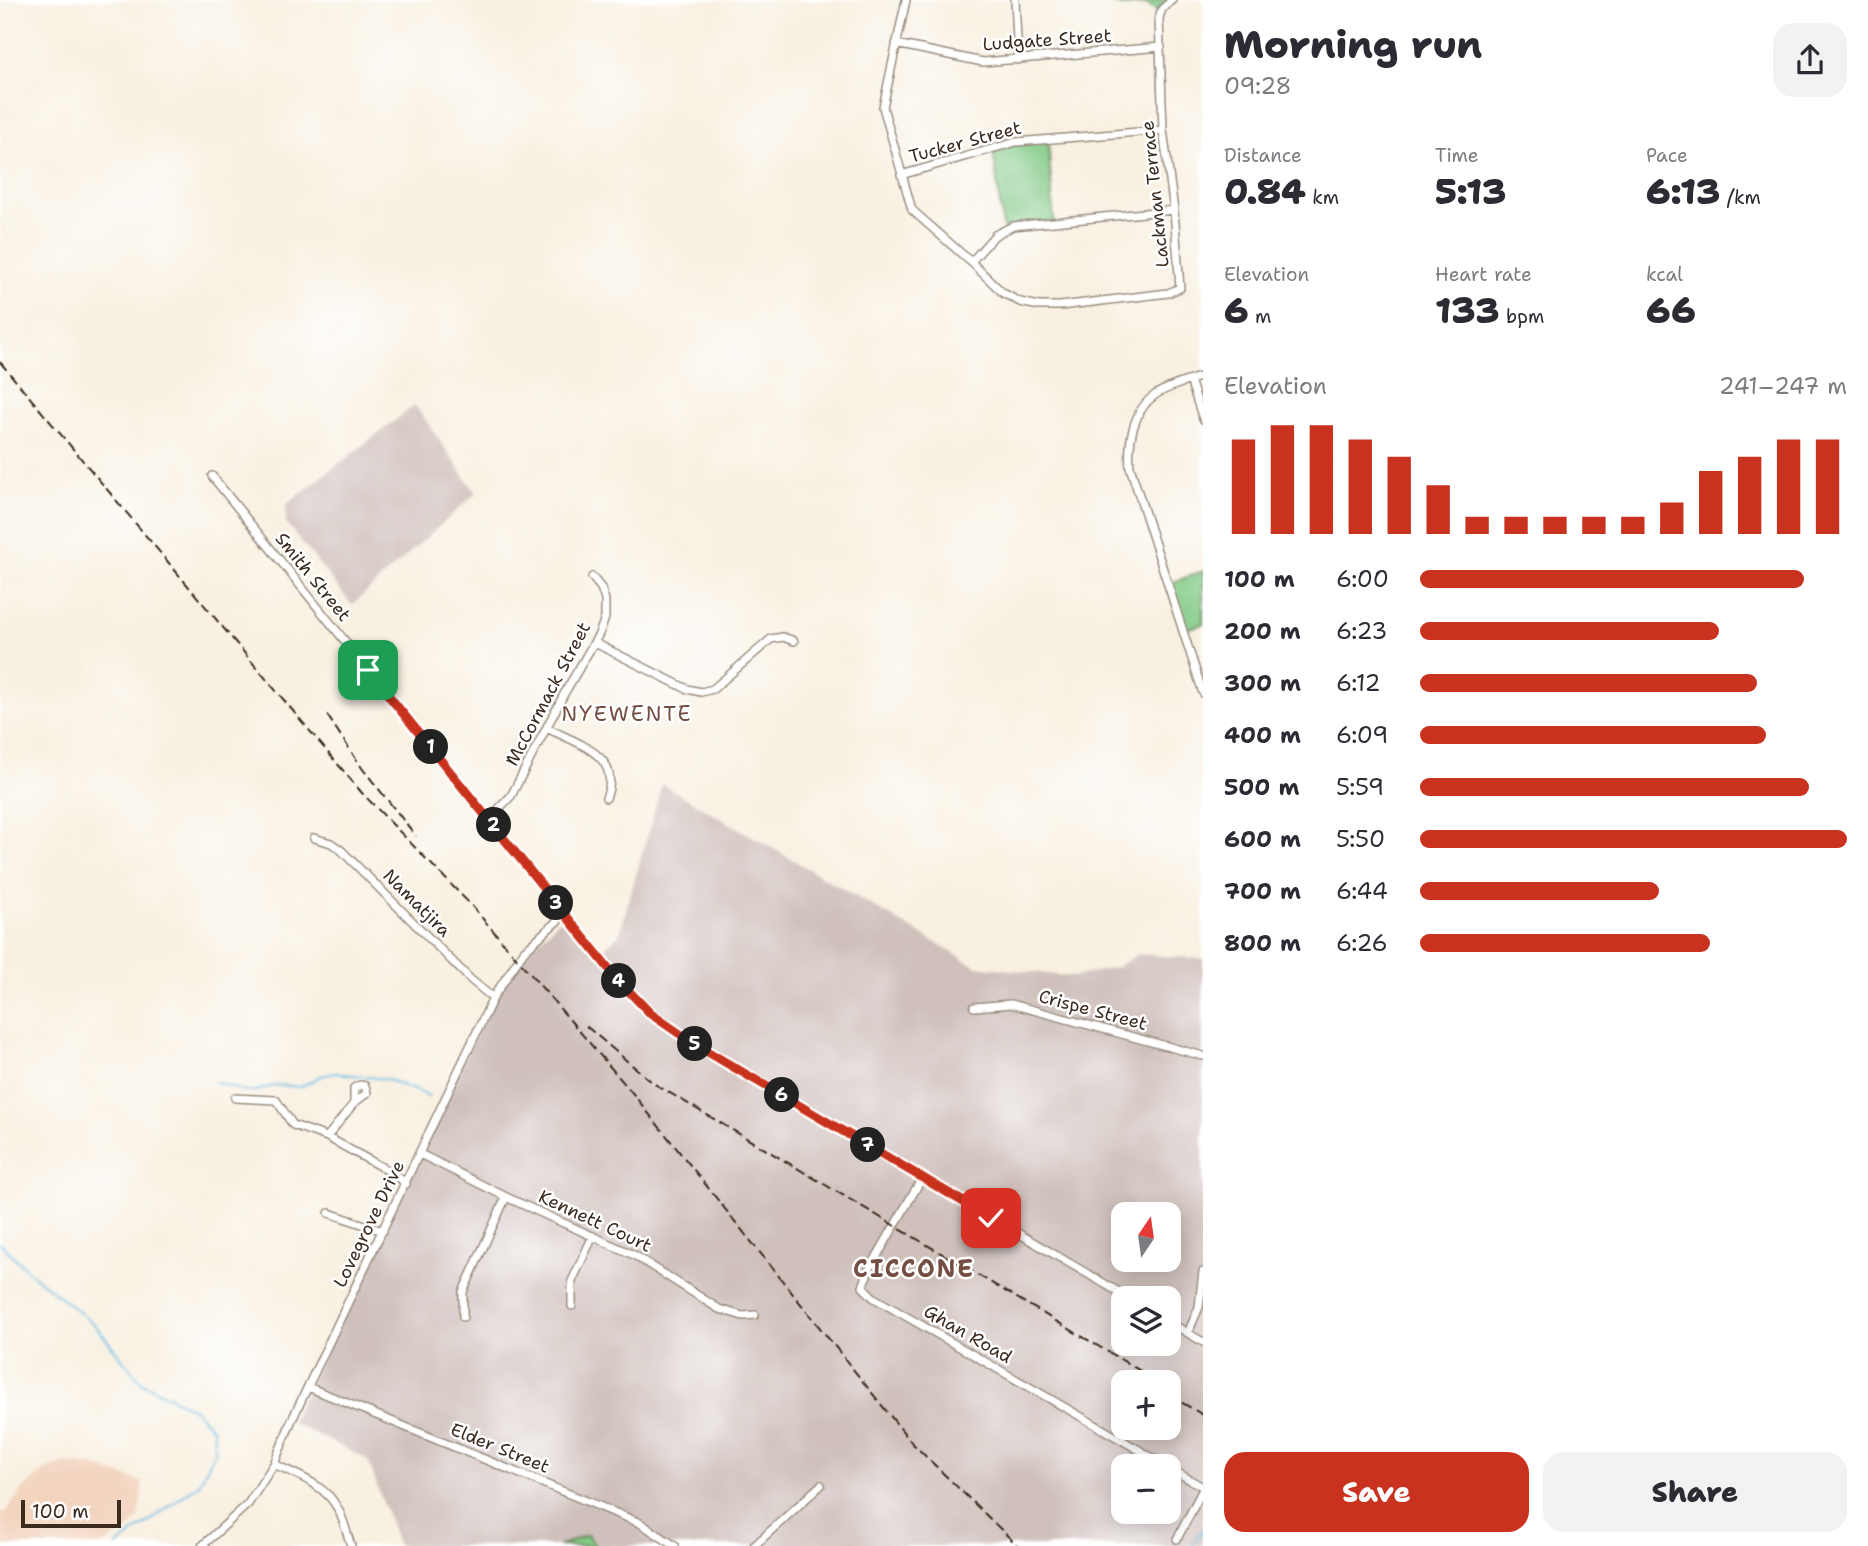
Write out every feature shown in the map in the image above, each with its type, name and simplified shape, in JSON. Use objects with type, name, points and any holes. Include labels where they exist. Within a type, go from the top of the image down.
[{"type":"street","name":"Lackman Terrace","points":[[906,0],[883,107],[912,211],[971,261],[1003,293],[1020,302],[1039,306],[1060,306],[1168,293],[1180,288],[1174,210],[1163,130],[1160,13],[1172,0]]},
{"type":"street","points":[[1015,0],[1018,60]]},
{"type":"street","name":"Ludgate Street","points":[[896,44],[984,62],[1161,47]]},
{"type":"street","name":"Tucker Street","points":[[901,175],[1016,142],[1163,130]]},
{"type":"street","points":[[971,261],[995,235],[1013,226],[1174,210]]},
{"type":"street","points":[[1203,376],[1156,395],[1145,405],[1133,427],[1129,452],[1130,467],[1203,693]]},
{"type":"street","points":[[1190,380],[1203,419]]},
{"type":"street","name":"Smith Street","points":[[212,476],[630,994],[663,1023],[1111,1288]]},
{"type":"street","name":"McCormack Street","points":[[489,818],[512,796],[595,643],[606,605],[603,592],[592,577]]},
{"type":"street","points":[[595,643],[687,689],[701,692],[713,689],[771,639],[783,637],[794,641]]},
{"type":"street","points":[[547,728],[604,761],[611,775],[606,798]]},
{"type":"street","name":"Namatjira","points":[[314,838],[331,843],[341,850],[467,976],[493,998]]},
{"type":"street","name":"Lovegrove Drive","points":[[202,1546],[248,1504],[274,1464],[493,998],[524,951],[565,914]]},
{"type":"street","name":"Crispe Street","points":[[974,1007],[1011,1004],[1203,1056]]},
{"type":"street","points":[[236,1097],[276,1100],[293,1125],[327,1137],[396,1175],[406,1184]]},
{"type":"street","points":[[327,1137],[354,1104]]},
{"type":"street","name":"Kennett Court","points":[[420,1154],[506,1197],[634,1255],[719,1308],[735,1315],[755,1315]]},
{"type":"street","name":"Ghan Road","points":[[922,1178],[867,1272],[863,1287],[874,1298],[1145,1454]]},
{"type":"street","points":[[463,1317],[463,1292],[506,1197]]},
{"type":"street","points":[[328,1213],[383,1231]]},
{"type":"street","points":[[572,1306],[572,1281],[593,1236]]},
{"type":"street","points":[[1188,1333],[1199,1307],[1203,1272]]},
{"type":"street","points":[[1181,1329],[1203,1342]]},
{"type":"street","name":"Elder Street","points":[[308,1388],[640,1523],[675,1546]]},
{"type":"street","points":[[274,1464],[313,1483],[328,1494],[338,1508],[351,1546]]},
{"type":"street","name":"Ghan Road","points":[[1181,1475],[1203,1488]]},
{"type":"street","points":[[754,1546],[821,1485]]},
{"type":"street","points":[[1177,1539],[1203,1488]]},
{"type":"shaded area","points":[[415,405],[476,493],[352,605],[286,523],[286,505]]},
{"type":"shaded area","points":[[662,784],[976,966],[1074,977],[1117,967],[1138,954],[1203,959],[1203,1546],[595,1546],[587,1535],[559,1546],[398,1546],[368,1460],[291,1422],[493,998],[514,965],[565,914],[597,955],[619,935]]},
{"type":"shaded area","points":[[66,1463],[90,1465],[143,1482],[139,1517],[130,1528],[101,1546],[0,1546],[0,1514],[45,1470]]},
{"type":"green space","points":[[1098,0],[1172,0],[1160,13],[1147,4],[1122,6]]},
{"type":"green space","points":[[1048,139],[1054,222],[1003,229],[993,148]]},
{"type":"green space","points":[[1203,571],[1203,624],[1183,630],[1168,584]]},
{"type":"green space","points":[[587,1535],[595,1546],[559,1546]]},
{"type":"waterway","points":[[216,1082],[243,1091],[256,1091],[277,1085],[300,1087],[321,1076],[335,1073],[386,1079],[429,1096]]},
{"type":"waterway","points":[[0,1243],[30,1273],[94,1324],[141,1382],[195,1410],[213,1429],[215,1451],[199,1484],[117,1546]]},
{"type":"waterway","points":[[1192,1545],[1203,1529]]},
{"type":"railway","points":[[0,362],[362,793],[471,905],[630,1090],[912,1443],[1018,1546]]},
{"type":"railway","points":[[327,715],[362,768],[416,836]]},
{"type":"railway","points":[[586,1026],[653,1083],[1139,1370]]},
{"type":"railway","points":[[1181,1402],[1203,1415]]},
{"type":"district","name":"NYEWENTE","points":[[627,714]]},
{"type":"district","name":"CICCONE","points":[[914,1269]]},
{"type":"route","points":[[368,670],[618,980],[651,1014],[696,1045],[991,1218]]}]
